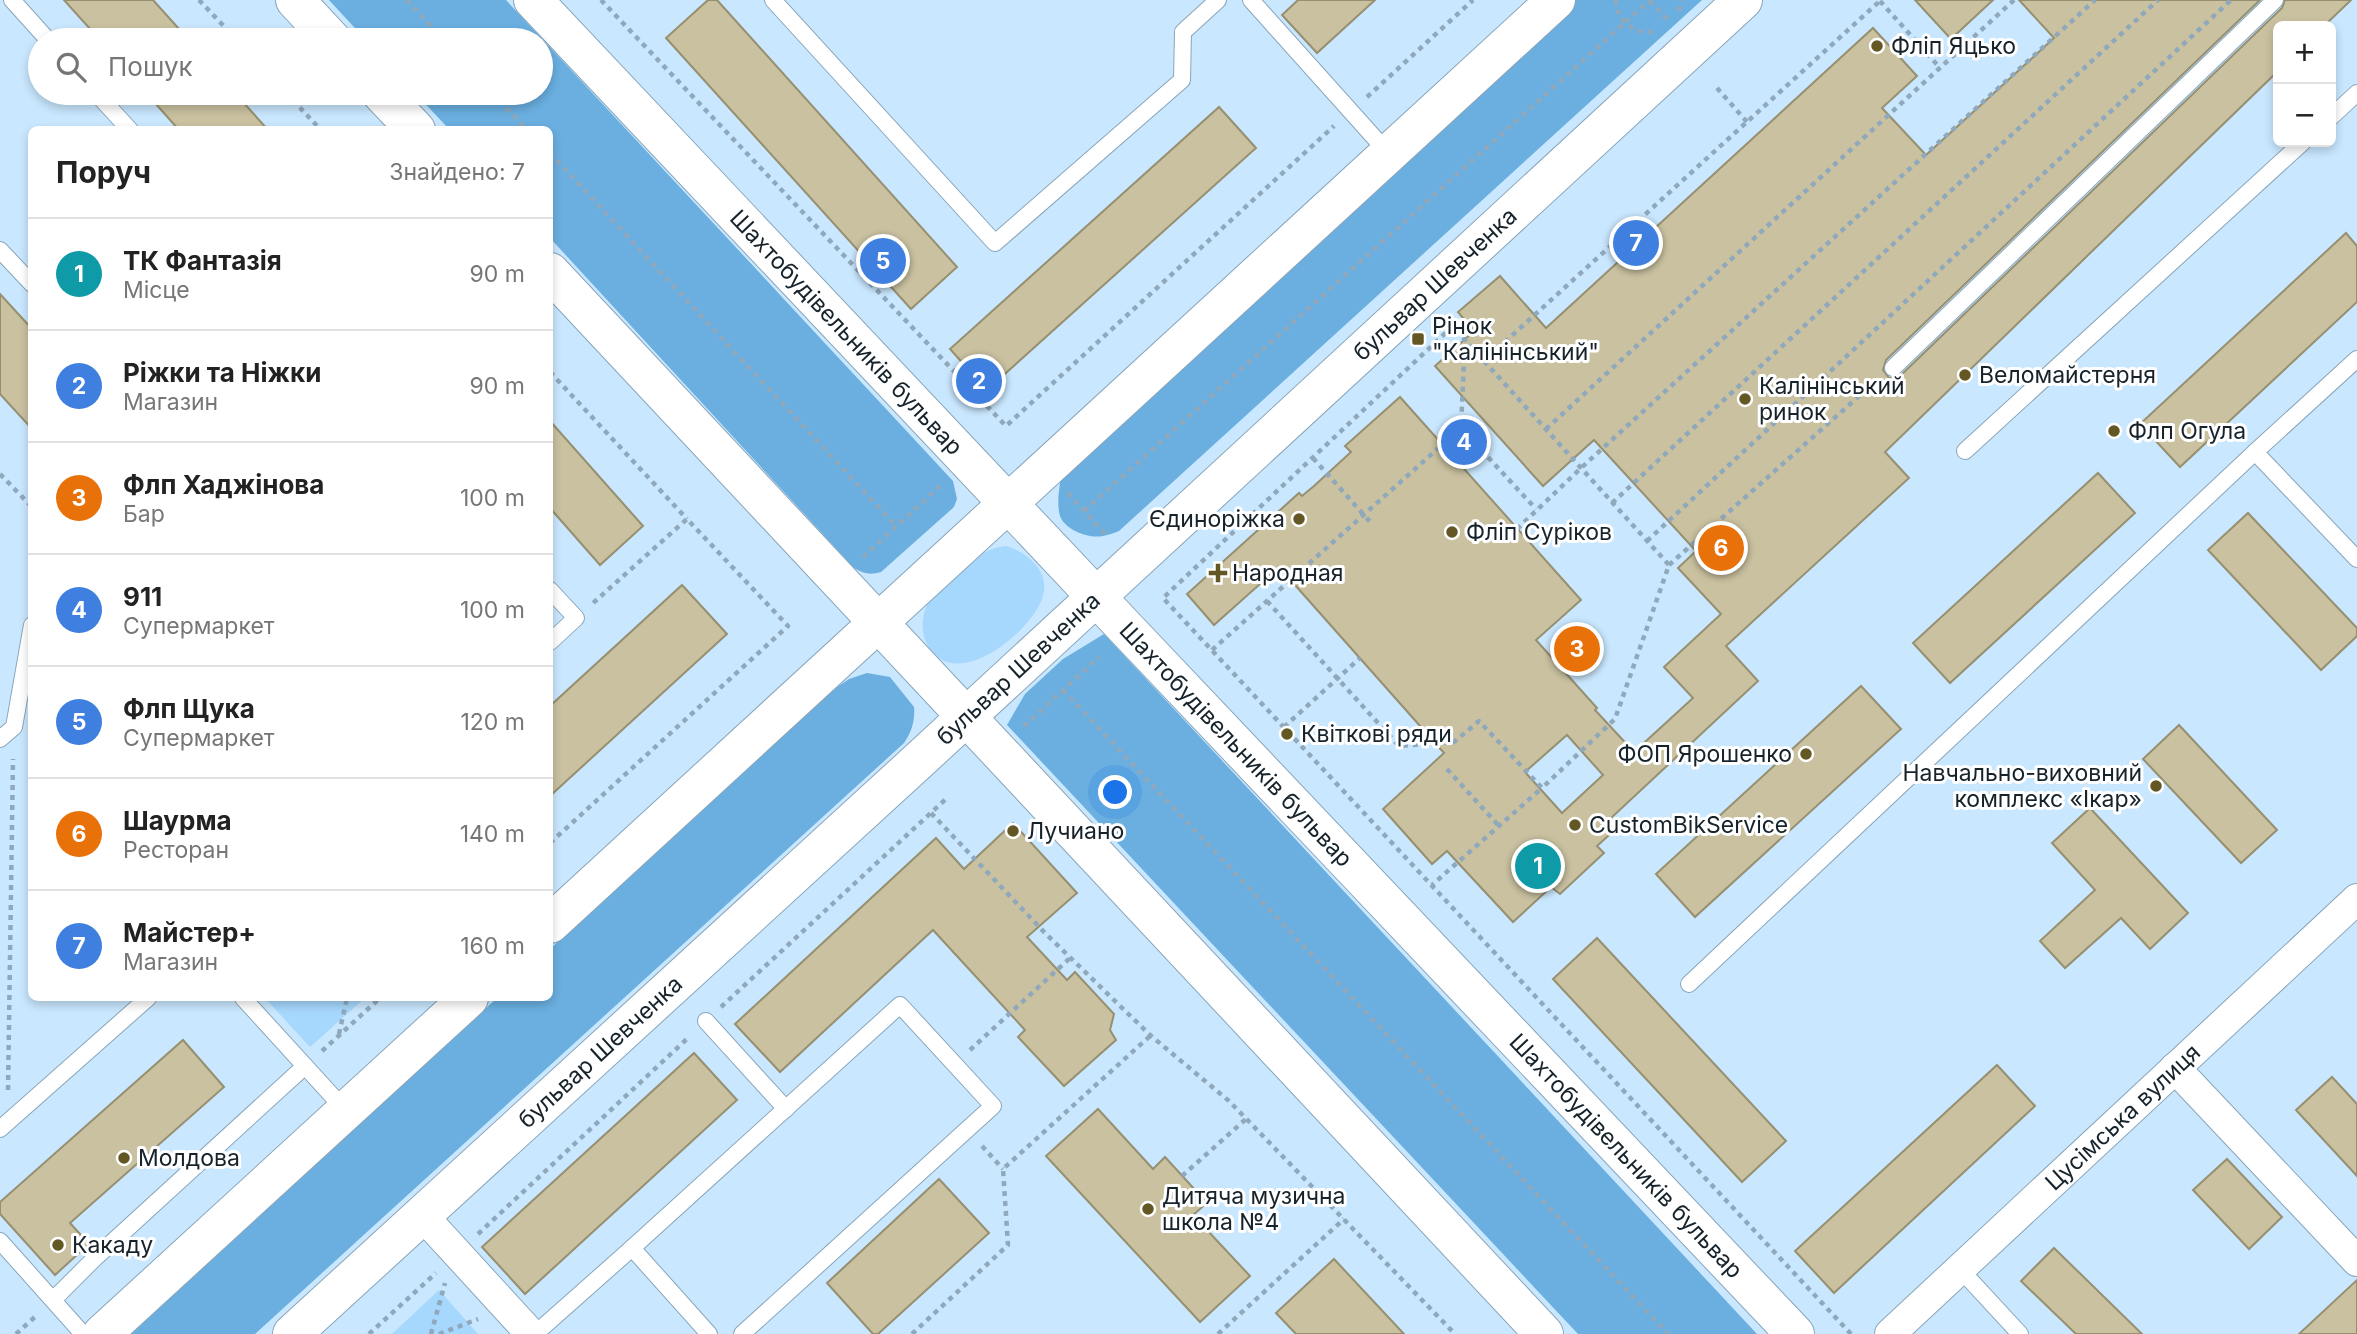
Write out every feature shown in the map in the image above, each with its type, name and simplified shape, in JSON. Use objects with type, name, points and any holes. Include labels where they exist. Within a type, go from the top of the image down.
[{"type":"main road","points":[[295,0],[321,28]]},
{"type":"main road","name":"Шахтобудівельників бульвар","points":[[533,0],[1795,1334]]},
{"type":"main road","points":[[553,921],[1556,0]]},
{"type":"main road","name":"бульвар Шевченка","points":[[292,1334],[1743,0]]},
{"type":"main road","points":[[393,105],[412,126]]},
{"type":"main road","points":[[553,275],[1544,1334]]},
{"type":"main road","points":[[102,1334],[466,1001]]},
{"type":"street","name":"Цусімська вулиця","points":[[1890,1334],[2357,899]]},
{"type":"street","points":[[2175,1068],[2357,1261]]},
{"type":"street","points":[[422,1215],[454,1256],[533,1334]]},
{"type":"lane","points":[[12,0],[37,28]]},
{"type":"lane","points":[[773,0],[995,243],[1182,80],[1183,32],[1218,0]]},
{"type":"lane","points":[[1251,0],[1389,154]]},
{"type":"lane","points":[[1893,368],[2275,0]]},
{"type":"lane","points":[[2336,112],[2357,93]]},
{"type":"lane","points":[[107,105],[126,126]]},
{"type":"lane","points":[[1965,451],[2298,147]]},
{"type":"lane","points":[[0,250],[28,280]]},
{"type":"lane","points":[[1689,984],[2357,359]]},
{"type":"lane","points":[[2255,452],[2357,559]]},
{"type":"lane","points":[[553,593],[576,618],[553,639]]},
{"type":"lane","points":[[0,739],[14,727],[28,648]]},
{"type":"lane","points":[[4,1126],[145,1001]]},
{"type":"lane","points":[[246,1001],[345,1111]]},
{"type":"lane","points":[[533,1334],[900,1005],[992,1106],[743,1334]]},
{"type":"lane","points":[[706,1021],[786,1109]]},
{"type":"lane","points":[[53,1300],[95,1258],[305,1066]]},
{"type":"lane","points":[[0,1241],[83,1334]]},
{"type":"lane","points":[[632,1248],[709,1334]]},
{"type":"lane","points":[[1960,1269],[2020,1334]]},
{"type":"path","points":[[199,0],[226,28]]},
{"type":"path","points":[[407,0],[433,28]]},
{"type":"path","points":[[601,0],[1006,426],[1473,0]]},
{"type":"path","points":[[1084,510],[1625,23],[1649,0],[1671,23],[1663,29],[1643,32],[1625,23],[1619,15],[1616,0]]},
{"type":"path","points":[[1546,429],[2014,0]]},
{"type":"path","points":[[1517,528],[2095,0]]},
{"type":"path","points":[[1612,503],[2158,0]]},
{"type":"path","points":[[1647,541],[2231,0]]},
{"type":"path","points":[[1484,361],[1880,1],[1940,68]]},
{"type":"path","points":[[1717,88],[1748,123]]},
{"type":"path","points":[[297,105],[317,126]]},
{"type":"path","points":[[504,105],[523,126]]},
{"type":"path","points":[[553,156],[896,526]]},
{"type":"path","points":[[1669,565],[1453,326],[1163,598],[1851,1334]]},
{"type":"path","points":[[1465,339],[1461,428],[1536,510]]},
{"type":"path","points":[[1432,885],[1615,719],[1669,565],[1863,391],[1893,368]]},
{"type":"path","points":[[553,376],[788,625],[553,840]]},
{"type":"path","points":[[1212,650],[1461,428]]},
{"type":"path","points":[[1313,458],[1372,524]]},
{"type":"path","points":[[0,474],[28,504]]},
{"type":"path","points":[[862,557],[941,485]]},
{"type":"path","points":[[1065,490],[1108,537]]},
{"type":"path","points":[[576,618],[688,519]]},
{"type":"path","points":[[1267,601],[1399,746],[1454,742],[1479,720],[1542,788]]},
{"type":"path","points":[[1024,726],[1099,657]]},
{"type":"path","points":[[1284,727],[1360,658]]},
{"type":"path","points":[[1063,690],[1668,1334]]},
{"type":"path","points":[[4,1126],[14,727]]},
{"type":"path","points":[[1447,769],[1499,826]]},
{"type":"path","points":[[369,1334],[947,798]]},
{"type":"path","points":[[931,813],[1070,958],[1150,1035],[1230,1101],[1455,1334]]},
{"type":"path","points":[[954,1064],[1070,958]]},
{"type":"path","points":[[339,1035],[346,1001]]},
{"type":"path","points":[[305,1066],[377,1001]]},
{"type":"path","points":[[1003,1169],[1150,1035]]},
{"type":"path","points":[[1182,1176],[1247,1119]]},
{"type":"path","points":[[912,1334],[1008,1245],[1003,1169],[967,1130]]},
{"type":"path","points":[[1218,1334],[1344,1219]]},
{"type":"path","points":[[431,1334],[454,1256]]},
{"type":"path","points":[[439,1334],[506,1307]]},
{"type":"shaded area","points":[[329,0],[506,0],[532,28],[355,28]]},
{"type":"shaded area","points":[[1573,0],[1702,0],[1119,531],[1103,536],[1091,536],[1067,525],[1060,516],[1058,505],[1062,471]]},
{"type":"shaded area","points":[[553,51],[953,481],[957,499],[954,507],[881,572],[867,573],[854,568],[553,241],[553,126],[446,126],[426,105],[553,105]]},
{"type":"shaded area","points":[[1006,546],[1029,558],[1040,571],[1044,587],[1037,609],[1015,635],[984,657],[953,663],[939,658],[928,646],[923,632],[923,616],[929,601],[938,590],[979,556],[991,549]]},
{"type":"shaded area","points":[[1104,634],[1757,1334],[1578,1334],[1007,725],[1025,694],[1063,659]]},
{"type":"shaded area","points":[[867,673],[890,677],[914,707],[912,726],[904,743],[255,1334],[131,1334],[494,1001],[553,1001],[553,946],[827,694],[849,679]]},
{"type":"shaded area","points":[[268,1001],[362,1001],[310,1047]]},
{"type":"shaded area","points":[[439,1290],[478,1334],[392,1334]]},
{"type":"building","points":[[64,0],[153,0],[178,28],[89,28]]},
{"type":"building","points":[[708,0],[717,0],[957,267],[911,309],[666,38]]},
{"type":"building","points":[[1298,0],[1375,0],[1317,53],[1282,15]]},
{"type":"building","points":[[1915,0],[1993,0],[1951,39]]},
{"type":"building","name":"Калінінський ринок","points":[[2019,0],[2260,0],[1886,360],[1883,370],[1889,378],[1900,376],[2282,8],[2285,0],[2351,0],[2329,21],[2273,21],[2273,76],[1885,452],[1909,478],[1726,646],[1758,681],[1611,818],[1618,827],[1597,846],[1604,853],[1560,894],[1551,887],[1513,922],[1447,851],[1432,864],[1383,809],[1444,753],[1279,567],[1214,625],[1187,594],[1299,493],[1302,496],[1351,452],[1345,446],[1400,397],[1581,600],[1536,640],[1634,752],[1693,698],[1664,667],[1721,614],[1678,568],[1696,551],[1594,440],[1543,486],[1435,366],[1474,331],[1458,312],[1500,276],[1546,328],[1873,28],[1917,76],[1882,108],[1926,155],[2054,38]],"holes":[[[1567,735],[1603,775],[1562,813],[1525,772]]]},
{"type":"building","points":[[157,105],[246,105],[264,126],[175,126]]},
{"type":"building","points":[[1219,107],[1256,148],[987,390],[950,349]]},
{"type":"building","points":[[2346,233],[2357,246],[2357,302],[2180,467],[2140,424]]},
{"type":"building","points":[[0,294],[28,325],[28,425],[0,394]]},
{"type":"building","points":[[553,424],[643,526],[600,565],[553,511]]},
{"type":"building","points":[[2098,473],[2135,513],[1950,683],[1913,643]]},
{"type":"building","points":[[2248,513],[2357,628],[2357,636],[2321,670],[2208,550]]},
{"type":"building","points":[[682,585],[727,634],[553,793],[553,703]]},
{"type":"building","points":[[1861,686],[1901,729],[1695,917],[1656,874]]},
{"type":"building","points":[[2179,725],[2277,830],[2241,863],[2143,759]]},
{"type":"building","points":[[2090,808],[2188,913],[2150,949],[2121,918],[2065,968],[2040,941],[2095,890],[2052,843]]},
{"type":"building","points":[[1013,823],[1077,893],[1027,937],[1067,980],[1075,972],[1114,1014],[1110,1030],[1116,1040],[1064,1086],[1018,1037],[1025,1030],[933,930],[780,1072],[735,1024],[936,838],[964,869]]},
{"type":"building","points":[[1597,938],[1786,1141],[1742,1182],[1553,979]]},
{"type":"building","points":[[183,1040],[224,1087],[70,1223],[89,1244],[55,1275],[0,1214],[0,1202]]},
{"type":"building","points":[[694,1053],[737,1100],[525,1294],[482,1247]]},
{"type":"building","points":[[1997,1065],[2035,1106],[1834,1293],[1795,1251]]},
{"type":"building","points":[[2332,1077],[2357,1104],[2357,1176],[2296,1110]]},
{"type":"building","name":"Дитяча музична школа №4","points":[[1098,1109],[1153,1169],[1165,1157],[1207,1203],[1193,1215],[1250,1276],[1200,1322],[1046,1156]]},
{"type":"building","points":[[2227,1159],[2282,1217],[2249,1249],[2193,1190]]},
{"type":"building","points":[[939,1179],[989,1233],[878,1334],[873,1334],[827,1283]]},
{"type":"building","points":[[2054,1248],[2142,1334],[2076,1334],[2021,1281]]},
{"type":"building","points":[[1334,1259],[1404,1334],[1296,1334],[1276,1313]]},
{"type":"building","points":[[2357,1280],[2357,1334],[2299,1334]]},
{"type":"place","name":"Фліп Яцько","points":[[1877,46]]},
{"type":"place","name":"Майстер+","points":[[1636,243]]},
{"type":"place","name":"Флп Щука","points":[[883,261]]},
{"type":"place","name":"Рінок \"Калінінський\"","points":[[1418,339]]},
{"type":"place","name":"Веломайстерня","points":[[1965,375]]},
{"type":"place","name":"Ріжки та Ніжки","points":[[979,381]]},
{"type":"place","name":"Калінінський ринок","points":[[1745,399]]},
{"type":"place","name":"Флп Огула","points":[[2114,431]]},
{"type":"place","name":"911","points":[[1464,442]]},
{"type":"place","name":"Єдиноріжка","points":[[1299,519]]},
{"type":"place","name":"Фліп Суріков","points":[[1452,532]]},
{"type":"place","name":"Шаурма","points":[[1721,548]]},
{"type":"place","name":"Народная","points":[[1218,573]]},
{"type":"place","name":"Флп Хаджінова","points":[[1577,649]]},
{"type":"place","name":"Квіткові ряди","points":[[1287,734]]},
{"type":"place","name":"ФОП Ярошенко","points":[[1806,754]]},
{"type":"place","name":"Навчально-виховний комплекс «Ікар»","points":[[2156,786]]},
{"type":"place","name":"CustomBikService","points":[[1575,825]]},
{"type":"place","name":"Лучиано","points":[[1013,831]]},
{"type":"place","name":"ТК Фантазія","points":[[1538,866]]},
{"type":"place","name":"Молдова","points":[[124,1158]]},
{"type":"place","name":"Дитяча музична школа №4","points":[[1148,1209]]},
{"type":"place","name":"Какаду","points":[[58,1245]]}]
